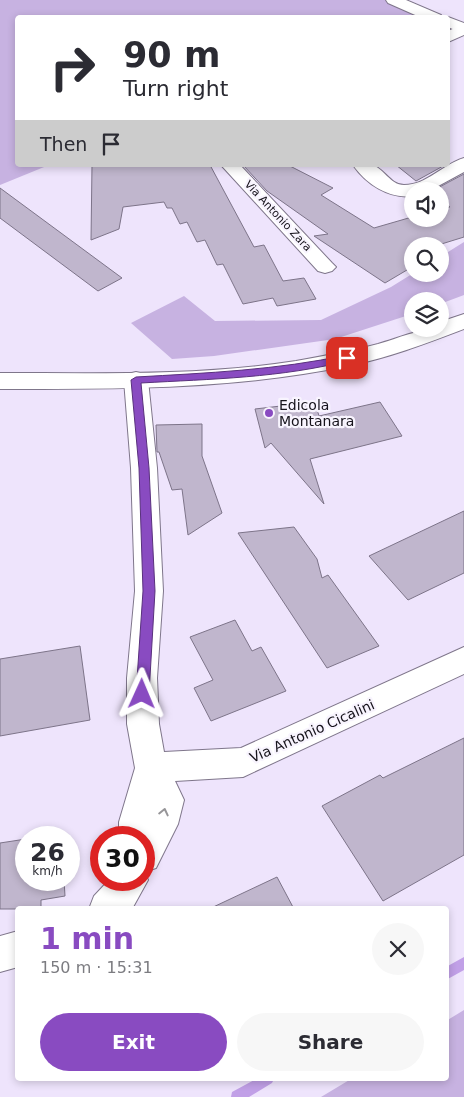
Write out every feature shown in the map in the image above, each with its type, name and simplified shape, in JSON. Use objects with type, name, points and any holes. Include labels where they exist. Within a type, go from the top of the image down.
[{"type":"street","points":[[393,0],[429,15]]},
{"type":"street","points":[[450,23],[464,29]]},
{"type":"street","points":[[450,36],[464,29]]},
{"type":"street","points":[[364,167],[381,182],[397,190],[416,190],[464,164]]},
{"type":"street","name":"Via Antonio Zara","points":[[232,167],[325,267]]},
{"type":"street","points":[[0,381],[136,380],[239,375],[308,367],[386,350],[438,333],[464,321]]},
{"type":"street","points":[[136,380],[144,468],[149,591],[142,678],[143,724],[151,768],[167,800],[161,824],[155,835]]},
{"type":"street","name":"Via Antonio Cicalini","points":[[151,768],[243,762],[464,660]]},
{"type":"street","points":[[136,826],[151,768]]},
{"type":"street","points":[[110,906],[123,891]]},
{"type":"street","points":[[0,954],[15,950]]},
{"type":"shaded area","points":[[0,0],[395,0],[427,13],[422,15],[15,15],[15,167],[44,167],[0,185]]},
{"type":"shaded area","points":[[464,242],[464,295],[449,301],[449,292],[404,292],[404,317],[335,339],[214,356],[172,359],[131,323],[184,296],[215,321],[321,320],[404,279],[404,282],[449,282],[449,251]]},
{"type":"shaded area","points":[[464,1010],[464,1097],[321,1097],[348,1081],[449,1081],[449,1019]]},
{"type":"building","points":[[92,167],[211,167],[254,247],[264,245],[283,281],[304,278],[316,299],[277,306],[273,298],[243,304],[223,264],[217,265],[205,240],[197,242],[187,222],[180,224],[172,208],[167,208],[164,202],[123,207],[119,229],[91,240]]},
{"type":"building","points":[[245,167],[292,167],[333,188],[321,195],[374,228],[404,219],[404,227],[449,227],[449,182],[464,174],[464,237],[449,242],[449,237],[404,237],[404,272],[385,283],[314,236],[328,234],[267,191]]},
{"type":"building","points":[[398,167],[441,167],[416,181]]},
{"type":"building","points":[[0,188],[122,278],[98,291],[0,218]]},
{"type":"building","points":[[315,402],[319,416],[380,402],[402,436],[310,459],[324,504],[271,443],[265,448],[255,409]]},
{"type":"building","points":[[202,424],[202,456],[222,513],[188,535],[182,489],[172,490],[159,452],[157,452],[156,425]]},
{"type":"building","points":[[464,511],[464,573],[408,600],[369,556]]},
{"type":"building","points":[[294,527],[317,559],[322,578],[328,575],[379,646],[327,668],[238,533]]},
{"type":"building","points":[[235,620],[252,651],[261,647],[286,691],[211,721],[194,688],[213,680],[190,637]]},
{"type":"building","points":[[80,646],[90,720],[0,736],[0,659]]},
{"type":"building","points":[[464,738],[464,855],[383,901],[322,806],[380,775],[383,778]]},
{"type":"building","points":[[15,841],[15,891],[65,891],[65,896],[41,900],[41,906],[15,906],[15,909],[0,909],[0,843]]},
{"type":"building","points":[[277,877],[292,906],[215,906]]},
{"type":"waterway","points":[[449,972],[464,963]]},
{"type":"waterway","points":[[237,1097],[265,1081]]},
{"type":"place","name":"Edicola Montanara","points":[[269,413]]},
{"type":"route","points":[[142,694],[149,591],[144,468],[136,380],[239,375],[308,367],[347,358]]}]
